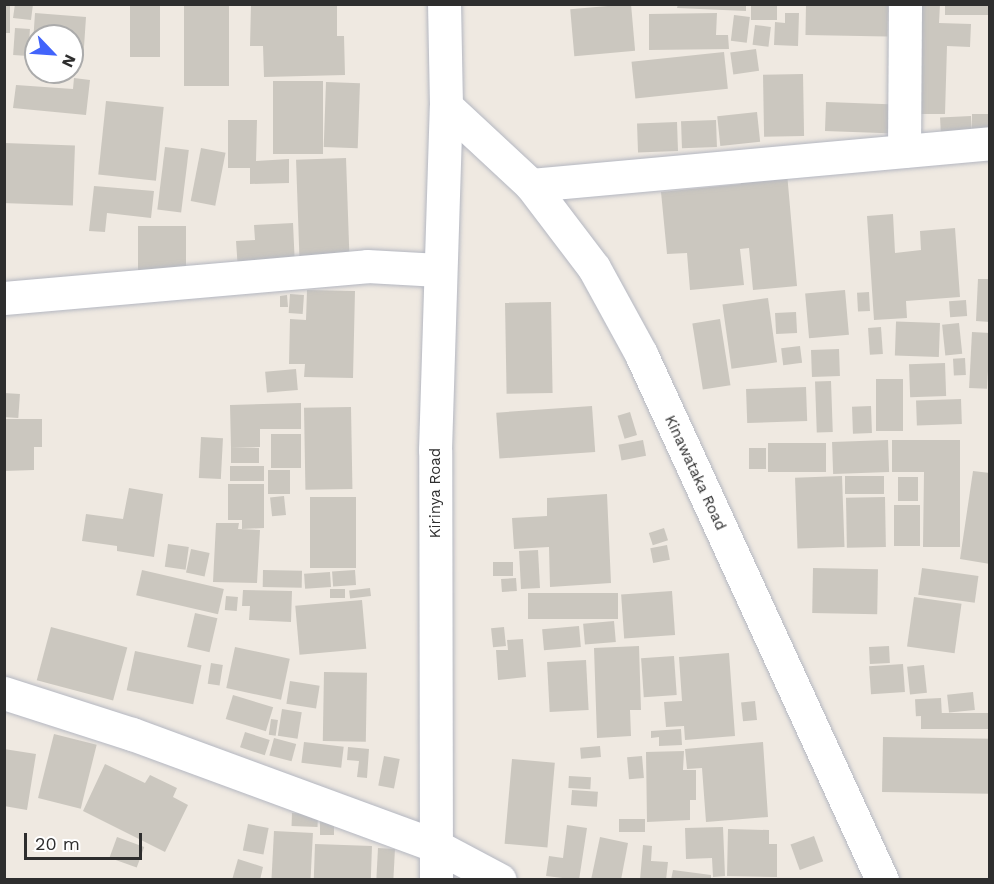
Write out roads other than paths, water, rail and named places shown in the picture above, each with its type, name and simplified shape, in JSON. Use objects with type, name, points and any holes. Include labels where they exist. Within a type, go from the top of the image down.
[{"type":"street","name":"Kirinya Road","points":[[436,879],[439,270],[447,106],[444,4]]},
{"type":"street","points":[[904,151],[905,4]]},
{"type":"street","name":"Kinawataka Road","points":[[447,106],[531,185],[594,268],[641,354],[882,879]]},
{"type":"street","points":[[531,185],[990,143]]},
{"type":"street","points":[[4,298],[367,266],[439,270]]},
{"type":"street","points":[[4,693],[132,734],[436,846],[500,879]]}]
